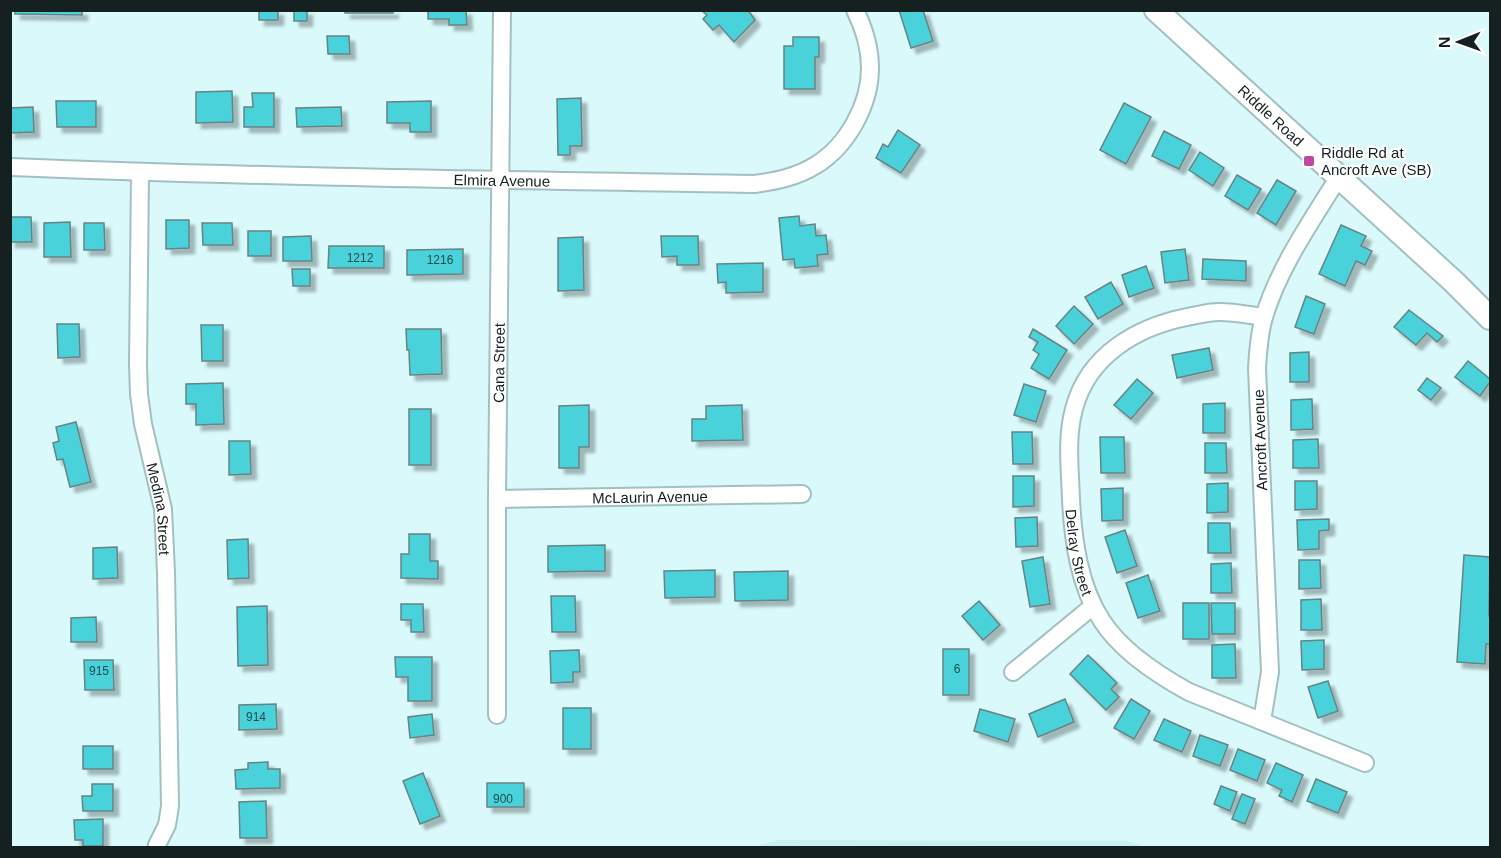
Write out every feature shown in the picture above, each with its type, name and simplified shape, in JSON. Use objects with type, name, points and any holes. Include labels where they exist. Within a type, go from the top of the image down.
[{"type":"main road","name":"Riddle Road","points":[[1156,10],[1491,318]]},
{"type":"street","name":"Cana Street","points":[[497,716],[502,10]]},
{"type":"street","name":"Elmira Avenue","points":[[10,167],[140,172],[755,184],[789,178],[806,171],[824,159],[846,137],[865,98],[870,68],[869,52],[862,23],[855,10]]},
{"type":"street","name":"Medina Street","points":[[140,172],[137,332],[139,394],[145,434],[163,509],[166,572],[170,806],[167,825],[157,845]]},
{"type":"street","name":"Ancroft Avenue","points":[[1262,721],[1270,672],[1257,368],[1259,339],[1272,294],[1289,259],[1338,178]]},
{"type":"street","name":"Delray Street","points":[[1264,317],[1219,312],[1158,324],[1118,344],[1091,373],[1080,391],[1069,431],[1072,515],[1078,558],[1093,606],[1104,624],[1118,640],[1163,678],[1190,692],[1365,763]]},
{"type":"street","name":"McLaurin Avenue","points":[[497,500],[802,494]]},
{"type":"street","points":[[1014,672],[1093,606]]},
{"type":"shaded area","points":[[777,840],[1126,841],[1146,847],[753,847]]},
{"type":"building","points":[[15,10],[82,10],[82,15],[15,14]]},
{"type":"building","points":[[259,10],[278,10],[278,20],[259,20]]},
{"type":"building","points":[[294,10],[307,10],[307,21],[294,21]]},
{"type":"building","points":[[345,10],[393,10],[393,13],[345,13]]},
{"type":"building","points":[[428,10],[466,10],[467,25],[449,25],[449,19],[428,19]]},
{"type":"building","points":[[748,10],[755,20],[734,42],[719,25],[713,30],[703,19],[707,15],[702,11]]},
{"type":"building","points":[[899,10],[923,10],[933,41],[911,48]]},
{"type":"building","points":[[327,36],[349,36],[350,54],[328,54]]},
{"type":"building","points":[[793,37],[819,37],[819,57],[815,57],[815,89],[784,89],[784,46],[793,46]]},
{"type":"building","points":[[232,91],[233,122],[196,123],[196,92]]},
{"type":"building","points":[[252,93],[274,93],[274,127],[244,127],[244,107],[253,107]]},
{"type":"building","points":[[581,98],[582,146],[570,146],[570,155],[558,155],[557,99]]},
{"type":"building","points":[[56,101],[96,101],[96,127],[57,127]]},
{"type":"building","points":[[431,101],[431,132],[410,132],[410,123],[387,123],[387,102]]},
{"type":"building","points":[[1124,103],[1151,117],[1126,164],[1100,150]]},
{"type":"building","points":[[33,107],[34,132],[10,133],[10,108]]},
{"type":"building","points":[[341,107],[342,126],[297,127],[296,108]]},
{"type":"building","points":[[898,130],[920,145],[901,173],[876,158],[883,144],[888,147]]},
{"type":"building","points":[[1164,131],[1191,145],[1179,169],[1152,156]]},
{"type":"building","points":[[1200,152],[1224,168],[1213,186],[1189,170]]},
{"type":"building","points":[[1237,175],[1261,189],[1248,210],[1225,196]]},
{"type":"building","points":[[1277,180],[1296,191],[1276,225],[1257,213]]},
{"type":"building","points":[[799,216],[800,226],[815,224],[816,236],[826,235],[828,254],[817,255],[818,266],[795,268],[794,259],[783,260],[779,218]]},
{"type":"building","points":[[10,217],[31,217],[32,242],[10,242]]},
{"type":"building","points":[[166,220],[189,220],[189,248],[166,249]]},
{"type":"building","points":[[70,222],[71,257],[44,257],[44,223]]},
{"type":"building","points":[[84,223],[104,223],[105,250],[84,250]]},
{"type":"building","points":[[202,223],[232,223],[233,245],[203,245]]},
{"type":"building","points":[[1341,225],[1366,236],[1361,246],[1372,251],[1365,265],[1356,261],[1345,286],[1319,274]]},
{"type":"building","points":[[248,231],[271,231],[271,256],[248,256]]},
{"type":"building","points":[[311,236],[312,261],[283,261],[283,237]]},
{"type":"building","points":[[661,236],[698,236],[699,265],[677,265],[677,256],[662,257]]},
{"type":"building","points":[[583,237],[584,290],[558,291],[558,238]]},
{"type":"building","points":[[329,246],[384,246],[384,268],[328,268]]},
{"type":"building","points":[[463,249],[463,274],[407,275],[407,250]]},
{"type":"building","points":[[1185,249],[1189,280],[1165,283],[1161,252]]},
{"type":"building","points":[[1203,259],[1246,261],[1246,281],[1202,279]]},
{"type":"building","points":[[763,263],[763,292],[726,293],[726,282],[718,283],[717,264]]},
{"type":"building","points":[[1146,266],[1154,288],[1129,297],[1122,275]]},
{"type":"building","points":[[292,269],[310,269],[310,286],[293,286]]},
{"type":"building","points":[[1111,282],[1123,304],[1098,319],[1085,297]]},
{"type":"building","points":[[1306,296],[1325,304],[1314,334],[1295,327]]},
{"type":"building","points":[[1074,306],[1093,324],[1074,344],[1056,326]]},
{"type":"building","points":[[1409,310],[1443,336],[1437,342],[1427,333],[1416,345],[1394,327]]},
{"type":"building","points":[[57,324],[79,324],[80,357],[58,358]]},
{"type":"building","points":[[201,325],[223,325],[223,361],[202,361]]},
{"type":"building","points":[[406,329],[441,329],[442,374],[410,375]]},
{"type":"building","points":[[1033,329],[1067,350],[1049,379],[1031,368],[1039,354],[1033,350],[1038,342],[1029,337]]},
{"type":"building","points":[[1209,348],[1213,370],[1177,378],[1172,355]]},
{"type":"building","points":[[1309,352],[1309,382],[1290,382],[1290,353]]},
{"type":"building","points":[[1468,361],[1490,379],[1480,396],[1455,377]]},
{"type":"building","points":[[1427,378],[1441,388],[1431,400],[1418,390]]},
{"type":"building","points":[[1137,379],[1153,393],[1131,419],[1114,405]]},
{"type":"building","points":[[223,383],[224,424],[196,425],[196,404],[186,404],[186,384]]},
{"type":"building","points":[[1024,384],[1046,391],[1036,422],[1014,415]]},
{"type":"building","points":[[1312,399],[1313,429],[1291,430],[1291,400]]},
{"type":"building","points":[[1225,403],[1225,433],[1203,433],[1203,404]]},
{"type":"building","points":[[589,405],[589,447],[579,447],[579,468],[559,468],[559,406]]},
{"type":"building","points":[[742,405],[743,440],[692,441],[692,419],[706,419],[706,406]]},
{"type":"building","points":[[409,409],[431,409],[431,465],[409,465]]},
{"type":"building","points":[[76,422],[91,482],[70,487],[63,459],[57,460],[53,443],[59,441],[56,427]]},
{"type":"building","points":[[1012,432],[1032,432],[1033,464],[1013,464]]},
{"type":"building","points":[[1100,437],[1124,437],[1125,473],[1101,473]]},
{"type":"building","points":[[1318,439],[1319,468],[1293,468],[1293,440]]},
{"type":"building","points":[[229,441],[250,441],[251,474],[229,475]]},
{"type":"building","points":[[1205,443],[1226,443],[1227,473],[1205,473]]},
{"type":"building","points":[[1013,476],[1034,476],[1034,506],[1013,507]]},
{"type":"building","points":[[1295,481],[1317,481],[1317,509],[1295,510]]},
{"type":"building","points":[[1228,483],[1228,512],[1207,513],[1207,484]]},
{"type":"building","points":[[1123,488],[1123,520],[1102,521],[1101,489]]},
{"type":"building","points":[[1037,517],[1038,546],[1016,547],[1015,518]]},
{"type":"building","points":[[1329,519],[1329,530],[1319,531],[1319,549],[1298,550],[1297,520]]},
{"type":"building","points":[[1208,523],[1230,523],[1231,553],[1208,553]]},
{"type":"building","points":[[1125,530],[1137,566],[1117,573],[1105,537]]},
{"type":"building","points":[[409,534],[430,534],[430,561],[438,561],[438,579],[401,578],[401,554],[409,554]]},
{"type":"building","points":[[248,539],[249,578],[228,579],[227,540]]},
{"type":"building","points":[[605,545],[605,571],[548,572],[548,546]]},
{"type":"building","points":[[117,547],[118,578],[93,579],[93,548]]},
{"type":"building","points":[[1464,555],[1490,557],[1490,644],[1486,644],[1485,664],[1457,662]]},
{"type":"building","points":[[1043,557],[1050,604],[1030,607],[1022,561]]},
{"type":"building","points":[[1299,560],[1320,560],[1321,588],[1299,589]]},
{"type":"building","points":[[1231,563],[1232,593],[1211,593],[1211,564]]},
{"type":"building","points":[[715,570],[715,597],[665,598],[664,571]]},
{"type":"building","points":[[788,571],[788,600],[735,601],[734,572]]},
{"type":"building","points":[[1148,575],[1160,611],[1138,618],[1126,583]]},
{"type":"building","points":[[551,596],[575,596],[576,632],[552,632]]},
{"type":"building","points":[[1321,599],[1322,630],[1301,630],[1301,600]]},
{"type":"building","points":[[979,601],[1000,625],[983,640],[962,616]]},
{"type":"building","points":[[1183,603],[1209,603],[1209,639],[1183,639]]},
{"type":"building","points":[[1211,603],[1235,603],[1235,634],[1212,634]]},
{"type":"building","points":[[401,604],[423,604],[424,632],[411,632],[411,620],[401,620]]},
{"type":"building","points":[[267,606],[268,665],[238,666],[237,607]]},
{"type":"building","points":[[96,617],[97,642],[71,642],[71,618]]},
{"type":"building","points":[[1324,640],[1324,669],[1302,670],[1301,641]]},
{"type":"building","points":[[1235,644],[1236,678],[1212,678],[1212,645]]},
{"type":"building","points":[[943,649],[969,649],[969,695],[943,695]]},
{"type":"building","points":[[579,650],[580,672],[573,672],[573,682],[551,683],[550,651]]},
{"type":"building","points":[[1088,655],[1117,683],[1111,689],[1119,697],[1106,710],[1070,674]]},
{"type":"building","points":[[395,657],[432,657],[432,701],[408,701],[408,677],[396,677]]},
{"type":"building","points":[[84,660],[113,660],[114,690],[85,690]]},
{"type":"building","points":[[1328,681],[1338,711],[1318,718],[1308,687]]},
{"type":"building","points":[[1065,699],[1074,722],[1038,737],[1029,714]]},
{"type":"building","points":[[1131,699],[1150,711],[1134,739],[1114,728]]},
{"type":"building","points":[[276,704],[277,729],[239,730],[239,705]]},
{"type":"building","points":[[563,708],[591,708],[591,749],[563,749]]},
{"type":"building","points":[[980,709],[1015,719],[1008,742],[974,731]]},
{"type":"building","points":[[432,714],[434,735],[410,738],[408,717]]},
{"type":"building","points":[[1164,719],[1191,731],[1182,752],[1154,740]]},
{"type":"building","points":[[1200,735],[1228,745],[1220,766],[1193,756]]},
{"type":"building","points":[[83,746],[113,746],[113,769],[83,769]]},
{"type":"building","points":[[1238,749],[1265,760],[1257,781],[1230,770]]},
{"type":"building","points":[[268,762],[268,769],[280,769],[280,788],[236,789],[235,770],[248,769],[248,763]]},
{"type":"building","points":[[1276,763],[1303,775],[1292,802],[1279,796],[1282,790],[1267,783]]},
{"type":"building","points":[[423,773],[440,816],[420,824],[403,781]]},
{"type":"building","points":[[1316,779],[1347,792],[1338,813],[1307,801]]},
{"type":"building","points":[[487,783],[524,783],[524,807],[487,807]]},
{"type":"building","points":[[92,784],[113,784],[113,811],[83,811],[82,796],[92,796]]},
{"type":"building","points":[[1221,786],[1237,792],[1230,811],[1214,804]]},
{"type":"building","points":[[1242,794],[1255,799],[1245,824],[1232,819]]},
{"type":"building","points":[[266,801],[267,838],[240,838],[239,802]]},
{"type":"building","points":[[103,819],[103,846],[83,846],[83,840],[75,840],[74,820]]},
{"type":"place","name":"Riddle Rd at Ancroft Ave (SB)","points":[[1309,161]]}]
